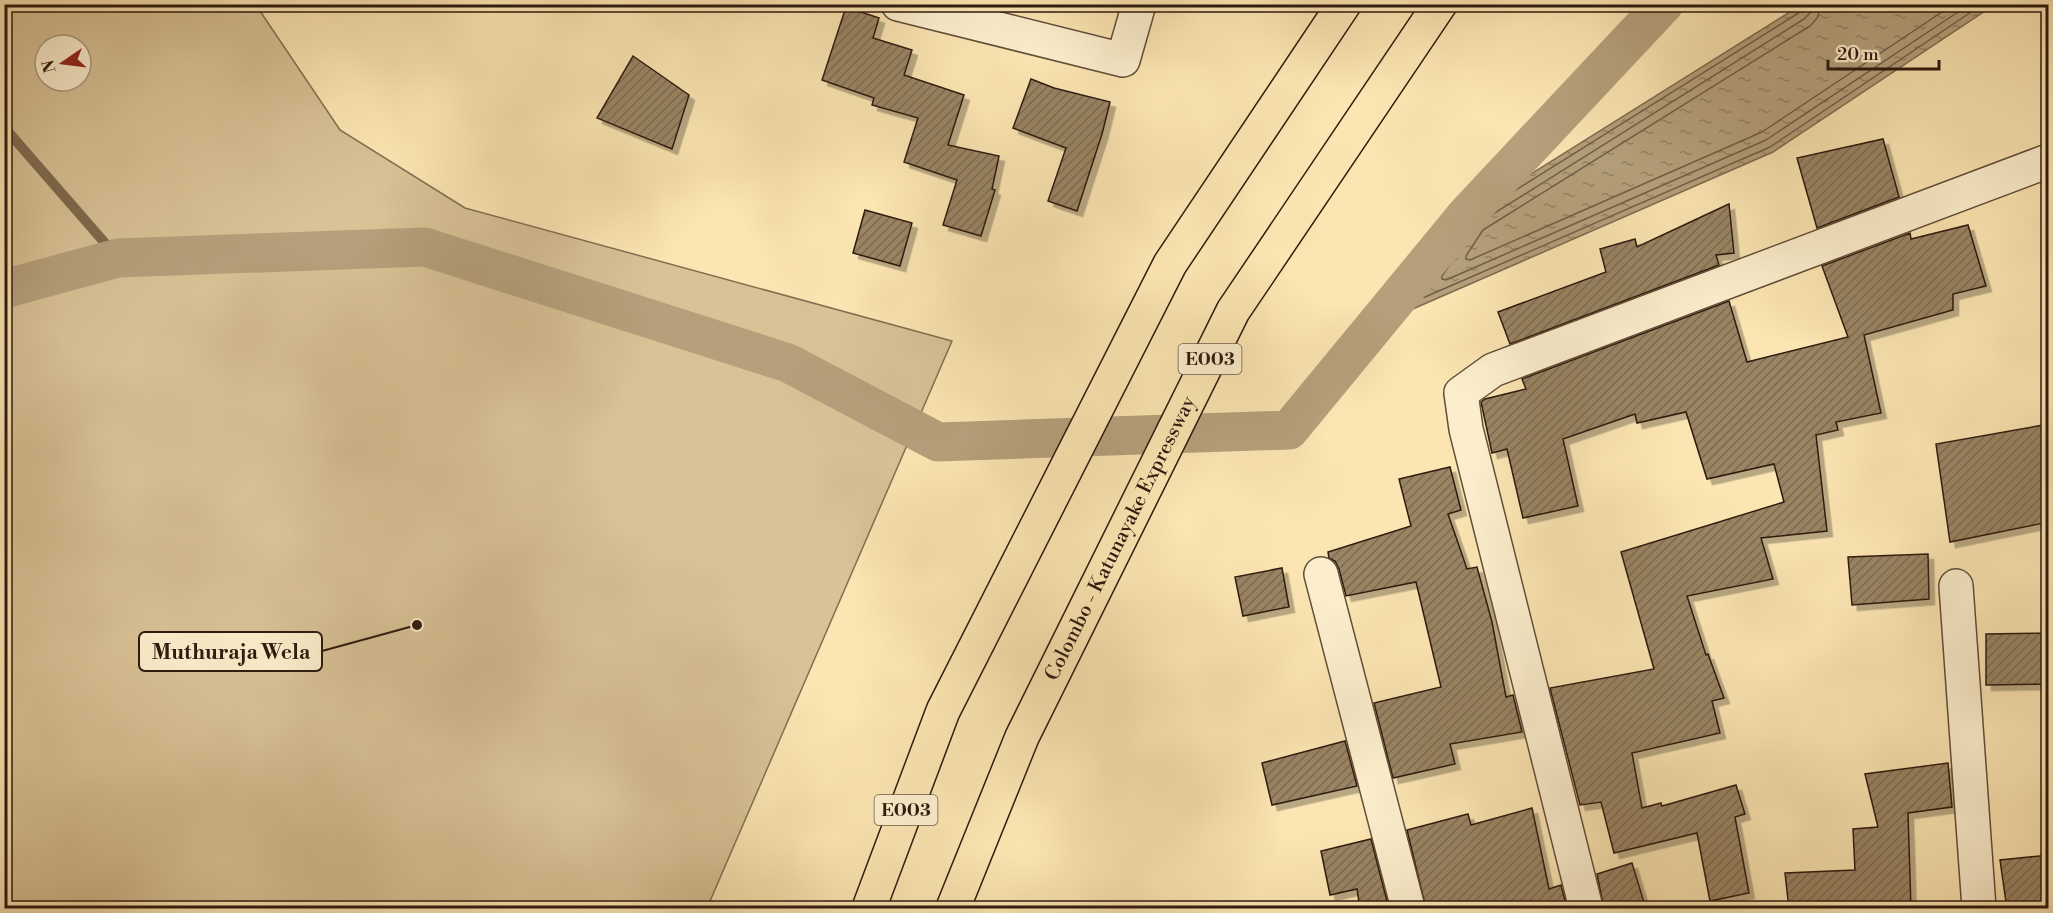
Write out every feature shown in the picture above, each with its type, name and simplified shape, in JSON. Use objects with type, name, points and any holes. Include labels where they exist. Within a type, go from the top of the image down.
[{"type":"highway","name":"E003","points":[[869,909],[943,711],[1170,264],[1344,4]]},
{"type":"highway","name":"Colombo - Katunayake Expressway","points":[[953,909],[1022,737],[1233,311],[1440,4]]},
{"type":"street","points":[[898,4],[1123,60],[1139,4]]},
{"type":"street","points":[[1586,909],[1466,429],[1461,393],[1493,370],[2049,161]]},
{"type":"street","points":[[1321,574],[1408,909]]},
{"type":"street","points":[[1956,586],[1979,909]]},
{"type":"shaded area","points":[[5,4],[256,5],[340,130],[465,208],[952,341],[707,908],[5,908]]},
{"type":"water","points":[[1801,5],[1994,5],[1773,152],[1399,315],[1467,214]]},
{"type":"building","points":[[846,7],[879,18],[873,38],[912,50],[904,75],[964,95],[948,145],[999,156],[992,189],[995,190],[981,236],[943,225],[957,180],[904,162],[918,118],[872,105],[874,98],[822,80]]},
{"type":"building","points":[[633,56],[689,95],[672,149],[597,118]]},
{"type":"building","points":[[1031,79],[1054,88],[1110,102],[1077,211],[1048,201],[1066,148],[1013,128]]},
{"type":"building","points":[[1883,139],[1899,197],[1817,228],[1797,158]]},
{"type":"building","points":[[1729,204],[1734,253],[1716,255],[1719,265],[1510,344],[1498,312],[1606,272],[1600,249],[1635,239],[1637,247]]},
{"type":"building","points":[[865,210],[912,223],[900,266],[853,253]]},
{"type":"building","points":[[1968,225],[1986,286],[1953,294],[1953,310],[1864,335],[1881,413],[1836,422],[1838,430],[1816,435],[1827,531],[1761,538],[1773,579],[1687,596],[1706,655],[1708,654],[1724,698],[1712,701],[1720,733],[1632,753],[1642,808],[1661,803],[1662,806],[1736,785],[1745,814],[1735,817],[1749,893],[1710,901],[1697,833],[1614,853],[1601,802],[1580,805],[1550,688],[1654,669],[1621,552],[1784,502],[1774,464],[1707,479],[1686,412],[1637,423],[1635,414],[1563,439],[1578,506],[1523,518],[1507,449],[1492,453],[1481,402],[1526,389],[1522,379],[1729,301],[1747,362],[1848,337],[1822,266],[1910,233],[1911,239]]},
{"type":"building","points":[[2049,424],[2049,522],[1950,542],[1936,444]]},
{"type":"building","points":[[1450,467],[1461,510],[1448,514],[1467,569],[1477,567],[1492,622],[1506,697],[1513,695],[1522,732],[1450,744],[1455,764],[1393,778],[1374,703],[1441,687],[1416,582],[1346,596],[1339,569],[1335,561],[1329,558],[1328,552],[1411,526],[1399,479]]},
{"type":"building","points":[[1928,554],[1929,599],[1852,605],[1848,557]]},
{"type":"building","points":[[1282,568],[1289,607],[1243,616],[1235,577]]},
{"type":"building","points":[[2049,633],[2049,684],[1986,685],[1986,634]]},
{"type":"building","points":[[1345,741],[1357,786],[1272,805],[1262,763]]},
{"type":"building","points":[[1948,763],[1952,807],[1908,813],[1911,909],[1789,909],[1785,873],[1855,870],[1853,829],[1878,827],[1865,774]]},
{"type":"building","points":[[1532,808],[1549,889],[1561,885],[1567,909],[1426,909],[1407,830],[1468,814],[1471,825]]},
{"type":"building","points":[[1371,839],[1389,909],[1360,909],[1357,889],[1330,895],[1321,851]]},
{"type":"building","points":[[2049,855],[2049,909],[2007,909],[2000,860]]},
{"type":"building","points":[[1632,863],[1646,909],[1604,909],[1597,874]]},
{"type":"waterway","points":[[4,289],[118,258],[425,247],[788,363],[938,442],[1289,430],[1467,214],[1664,4]]},
{"type":"waterway","points":[[4,127],[118,258]]},
{"type":"place","name":"Muthuraja Wela","points":[[417,625]]}]
